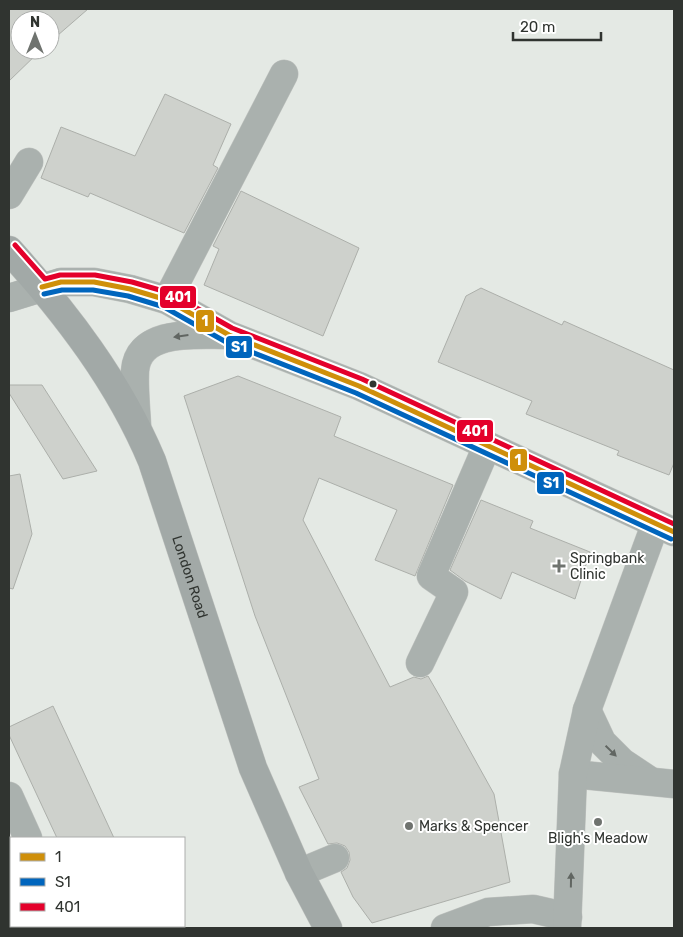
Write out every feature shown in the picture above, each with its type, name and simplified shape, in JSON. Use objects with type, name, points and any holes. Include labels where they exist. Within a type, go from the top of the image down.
[{"type":"main road","name":"London Road","points":[[9,250],[42,287],[98,360],[137,425],[152,461],[253,768],[299,874],[328,928]]},
{"type":"street","points":[[167,300],[284,74]]},
{"type":"street","points":[[9,196],[28,162]]},
{"type":"street","points":[[9,298],[61,282],[94,282],[130,289],[167,300],[229,335],[359,386],[665,529],[587,710],[573,774],[568,922],[533,910],[445,928]]},
{"type":"street","points":[[137,425],[135,370],[138,356],[150,345],[184,334],[229,335]]},
{"type":"street","points":[[420,663],[454,592],[431,576],[487,446]]},
{"type":"street","points":[[587,710],[602,742],[622,762],[663,782]]},
{"type":"street","points":[[573,774],[663,782]]},
{"type":"street","points":[[9,796],[28,837]]},
{"type":"street","points":[[299,874],[334,858]]},
{"type":"building","points":[[9,9],[88,9],[60,33],[60,10],[10,10],[10,60],[31,60],[9,81]]},
{"type":"building","points":[[165,94],[231,124],[213,165],[218,168],[184,233],[90,193],[88,197],[41,178],[61,127],[135,156]]},
{"type":"building","points":[[241,191],[359,248],[323,336],[204,285],[219,249],[213,246]]},
{"type":"building","points":[[481,288],[562,325],[564,321],[674,370],[674,463],[669,475],[617,455],[619,451],[526,414],[532,401],[438,362],[466,296]]},
{"type":"building","points":[[238,376],[341,417],[334,436],[453,485],[415,576],[375,560],[397,510],[319,478],[303,520],[390,687],[414,677],[421,679],[428,676],[439,695],[494,794],[510,882],[372,923],[353,897],[341,872],[347,868],[350,860],[349,852],[345,846],[337,843],[328,844],[299,787],[319,779],[255,616],[184,396]]},
{"type":"building","points":[[9,385],[42,385],[97,471],[63,479],[9,393]]},
{"type":"building","points":[[20,474],[32,534],[13,589],[9,588],[9,476]]},
{"type":"building","points":[[481,500],[533,521],[530,528],[590,552],[575,599],[512,572],[501,599],[465,581],[450,570]]},
{"type":"building","points":[[53,706],[114,837],[57,837],[9,735],[9,727]]},
{"type":"transit line","name":"401","points":[[15,245],[45,279],[60,275],[95,275],[132,282],[170,293],[232,328],[362,379],[674,524]]},
{"type":"transit line","name":"1","points":[[42,287],[61,282],[94,282],[130,289],[167,300],[229,335],[359,386],[674,532]]},
{"type":"transit line","name":"S1","points":[[44,294],[62,290],[93,290],[128,296],[164,307],[226,342],[356,393],[671,539]]},
{"type":"place","name":"Springbank Clinic","points":[[559,566]]},
{"type":"place","name":"Bligh's Meadow","points":[[598,822]]},
{"type":"place","name":"Marks & Spencer","points":[[409,826]]}]
